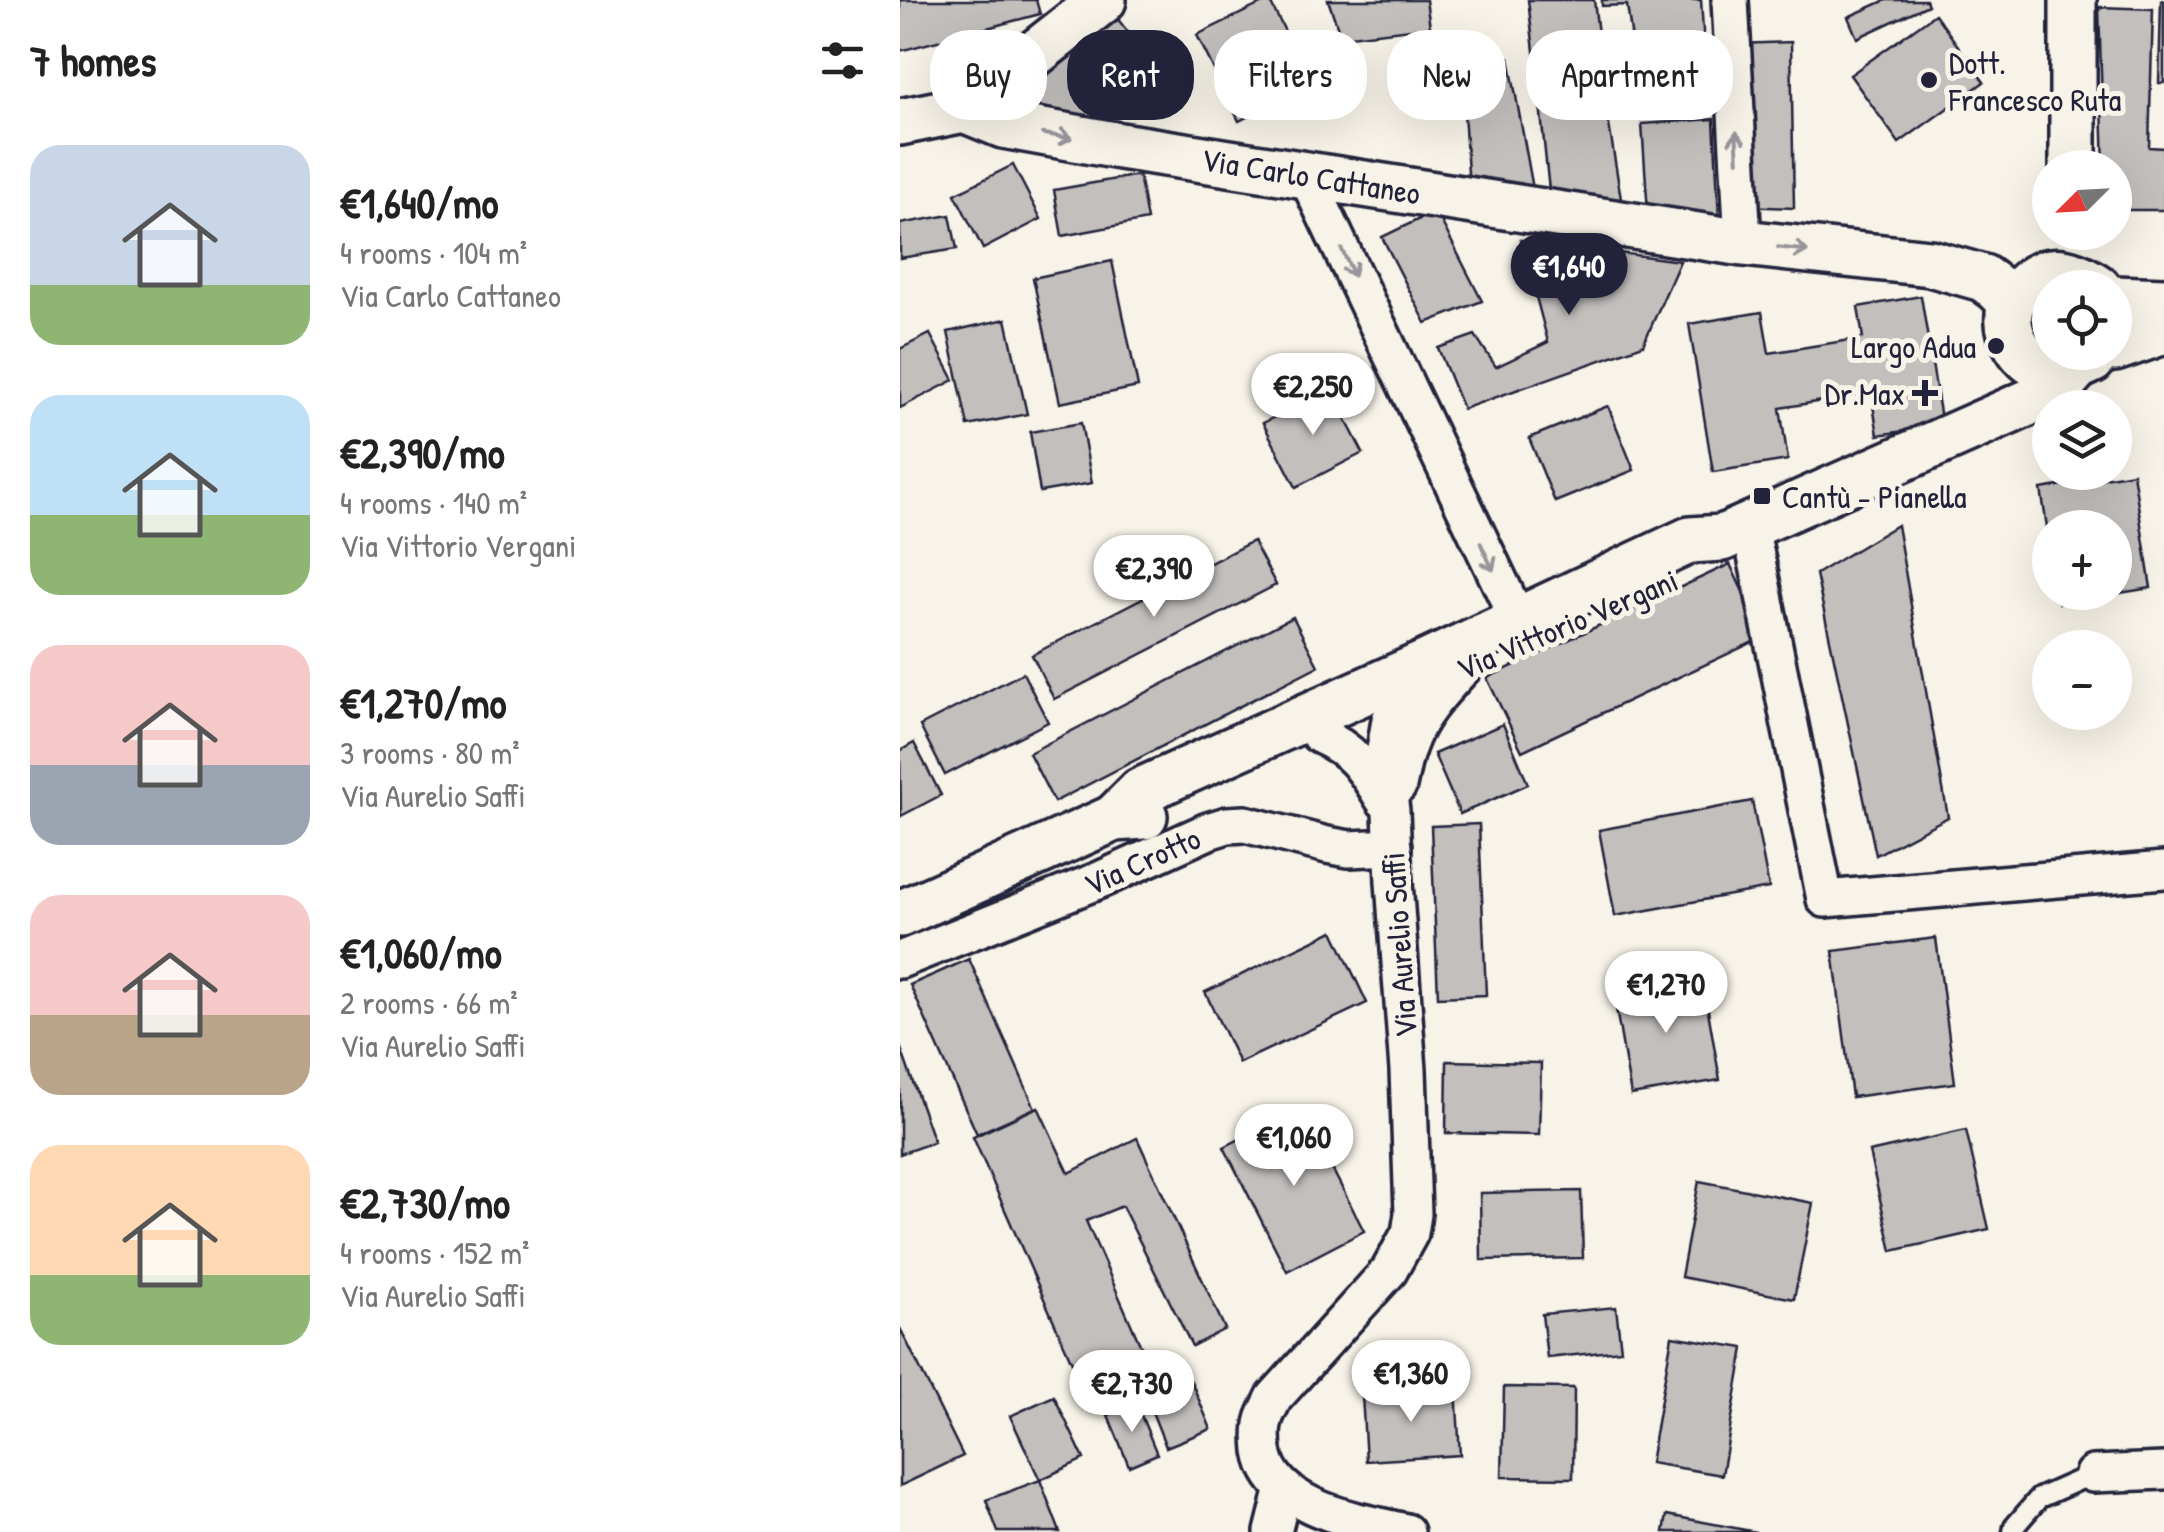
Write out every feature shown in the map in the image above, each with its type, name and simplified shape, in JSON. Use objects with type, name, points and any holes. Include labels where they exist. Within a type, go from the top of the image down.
[{"type":"street","points":[[1047,44],[1104,0]]},
{"type":"street","points":[[1730,0],[1742,243]]},
{"type":"street","points":[[2073,150],[2074,0]]},
{"type":"street","points":[[900,122],[930,116]]},
{"type":"street","name":"Via Carlo Cattaneo","points":[[991,120],[1042,134],[1742,243],[1930,263],[1983,278],[1997,288],[2008,299],[2011,321]]},
{"type":"street","points":[[1306,175],[1518,620]]},
{"type":"street","points":[[2032,279],[2016,295],[2011,321],[2025,357],[2032,361]]},
{"type":"street","points":[[2132,289],[2164,301]]},
{"type":"street","name":"Via Vittorio Vergani","points":[[1940,443],[1974,411],[2001,376],[2009,362],[2011,321]]},
{"type":"street","points":[[2132,343],[2164,331]]},
{"type":"street","name":"Via Vittorio Vergani","points":[[900,914],[1114,818],[1155,815],[1320,736],[1518,620],[1690,540],[1736,532],[1940,443],[2048,394],[2080,370]]},
{"type":"street","points":[[1736,532],[1825,899],[2164,870]]},
{"type":"street","name":"Via Vittorio Vergani","points":[[1114,818],[1141,791],[1702,566],[1736,532]]},
{"type":"street","name":"Via Aurelio Saffi","points":[[1284,1488],[1264,1460],[1264,1420],[1274,1398],[1389,1271],[1410,1234],[1413,1214],[1408,1070],[1384,756],[1390,720],[1430,675]]},
{"type":"street","name":"Via Aurelio Saffi","points":[[1392,829],[1408,746],[1435,698],[1430,675]]},
{"type":"street","name":"Via Aurelio Saffi","points":[[1320,736],[1360,761],[1392,829]]},
{"type":"street","name":"Via Crotto","points":[[900,960],[1227,825],[1244,824],[1350,849],[1392,829]]},
{"type":"street","points":[[2093,1474],[2164,1471]]},
{"type":"street","points":[[1273,1532],[1284,1488],[1304,1502],[1334,1514],[1406,1532]]},
{"type":"lane","points":[[2012,1532],[2039,1498],[2093,1474]]},
{"type":"building","points":[[900,0],[1036,0],[1040,14],[979,30],[930,30],[930,43],[900,51]]},
{"type":"building","points":[[1269,0],[1284,30],[1214,30],[1214,70],[1197,35]]},
{"type":"building","points":[[1328,0],[1426,0],[1430,27],[1367,34],[1367,30],[1339,30]]},
{"type":"building","points":[[1528,0],[1594,0],[1598,30],[1532,30]]},
{"type":"building","points":[[1602,0],[1701,0],[1703,30],[1631,30],[1627,5],[1602,6]]},
{"type":"building","points":[[1886,0],[1926,0],[1928,5],[1857,38],[1848,17]]},
{"type":"building","points":[[2164,0],[2164,83],[2159,83]]},
{"type":"building","points":[[2099,7],[2153,9],[2149,147],[2164,148],[2164,210],[2132,210],[2132,150],[2103,150]]},
{"type":"building","points":[[1935,14],[1984,82],[1899,143],[1850,75]]},
{"type":"building","points":[[1117,18],[1126,30],[1101,30]]},
{"type":"building","points":[[1791,42],[1794,208],[1744,206],[1737,44]]},
{"type":"building","points":[[1067,55],[1067,120],[1103,120],[1086,133],[1017,120],[1047,120],[1047,70]]},
{"type":"building","points":[[1506,57],[1534,194],[1469,188],[1465,120],[1506,120]]},
{"type":"building","points":[[1542,120],[1608,120],[1622,205],[1550,200]]},
{"type":"building","points":[[1714,120],[1719,219],[1648,213],[1642,124]]},
{"type":"building","points":[[1013,165],[1041,219],[983,249],[955,194]]},
{"type":"building","points":[[1139,175],[1147,220],[1062,236],[1054,190]]},
{"type":"building","points":[[1436,211],[1482,301],[1426,323],[1382,237]]},
{"type":"building","points":[[950,215],[957,249],[900,258],[900,224]]},
{"type":"building","points":[[1521,240],[1680,261],[1643,345],[1463,409],[1438,348],[1475,335],[1496,367],[1548,342]]},
{"type":"building","points":[[1112,261],[1138,387],[1060,403],[1033,278]]},
{"type":"building","points":[[1921,296],[1942,425],[1878,435],[1871,393],[1780,408],[1788,460],[1713,472],[1689,324],[1762,312],[1769,353],[1863,338],[1858,307]]},
{"type":"building","points":[[1006,319],[1027,414],[968,426],[948,332]]},
{"type":"building","points":[[930,334],[954,380],[900,408],[900,349]]},
{"type":"building","points":[[1330,389],[1363,453],[1296,487],[1263,423]]},
{"type":"building","points":[[1608,406],[1634,470],[1555,502],[1529,438]]},
{"type":"building","points":[[1081,423],[1092,483],[1040,492],[1030,432]]},
{"type":"building","points":[[2132,473],[2151,588],[2132,591],[2132,510],[2044,510],[2041,490],[2132,490]]},
{"type":"building","points":[[1897,525],[1948,817],[1876,855],[1816,574]]},
{"type":"building","points":[[1253,541],[1276,585],[1054,699],[1032,655]]},
{"type":"building","points":[[1730,564],[1764,637],[1522,751],[1487,678]]},
{"type":"building","points":[[1293,617],[1318,666],[1054,802],[1029,753]]},
{"type":"building","points":[[1023,673],[1048,722],[945,775],[920,726]]},
{"type":"building","points":[[1503,724],[1528,784],[1460,814],[1434,754]]},
{"type":"building","points":[[914,743],[941,795],[901,816],[900,751]]},
{"type":"building","points":[[1752,801],[1769,888],[1615,916],[1599,830]]},
{"type":"building","points":[[1479,824],[1486,995],[1438,997],[1431,826]]},
{"type":"building","points":[[1333,931],[1367,1003],[1239,1063],[1205,992]]},
{"type":"building","points":[[1936,938],[1955,1083],[1852,1097],[1833,951]]},
{"type":"building","points":[[969,959],[1035,1108],[977,1134],[910,985]]},
{"type":"building","points":[[1702,976],[1720,1080],[1631,1095],[1613,991]]},
{"type":"building","points":[[900,1046],[934,1142],[900,1154]]},
{"type":"building","points":[[1447,1061],[1541,1063],[1539,1135],[1446,1133]]},
{"type":"building","points":[[1038,1107],[1069,1173],[1137,1138],[1225,1329],[1192,1346],[1122,1206],[1086,1221],[1142,1349],[1077,1374],[973,1137]]},
{"type":"building","points":[[1301,1108],[1364,1231],[1287,1271],[1224,1147]]},
{"type":"building","points":[[1966,1130],[1989,1229],[1892,1251],[1869,1152]]},
{"type":"building","points":[[1699,1181],[1813,1203],[1794,1299],[1681,1277]]},
{"type":"building","points":[[1581,1191],[1583,1258],[1481,1260],[1480,1193]]},
{"type":"building","points":[[1616,1307],[1621,1350],[1547,1358],[1542,1314]]},
{"type":"building","points":[[900,1328],[963,1456],[900,1486]]},
{"type":"building","points":[[1672,1336],[1744,1348],[1722,1475],[1650,1463]]},
{"type":"building","points":[[1191,1381],[1211,1429],[1166,1447],[1147,1399]]},
{"type":"building","points":[[1504,1387],[1574,1388],[1573,1478],[1502,1477]]},
{"type":"building","points":[[1456,1389],[1460,1455],[1366,1461],[1362,1395]]},
{"type":"building","points":[[1054,1396],[1084,1459],[1040,1480],[1010,1416]]},
{"type":"building","points":[[1136,1403],[1157,1454],[1129,1466],[1108,1415]]},
{"type":"building","points":[[1040,1480],[1060,1532],[998,1532],[986,1500]]},
{"type":"building","points":[[1667,1515],[1756,1532],[1664,1532]]},
{"type":"place","name":"Dott. Francesco Ruta","points":[[1929,80]]},
{"type":"place","name":"Largo Adua","points":[[1996,346]]},
{"type":"place","name":"Dr.Max","points":[[1925,393]]},
{"type":"place","name":"Cantù - Pianella","points":[[1762,496]]}]
